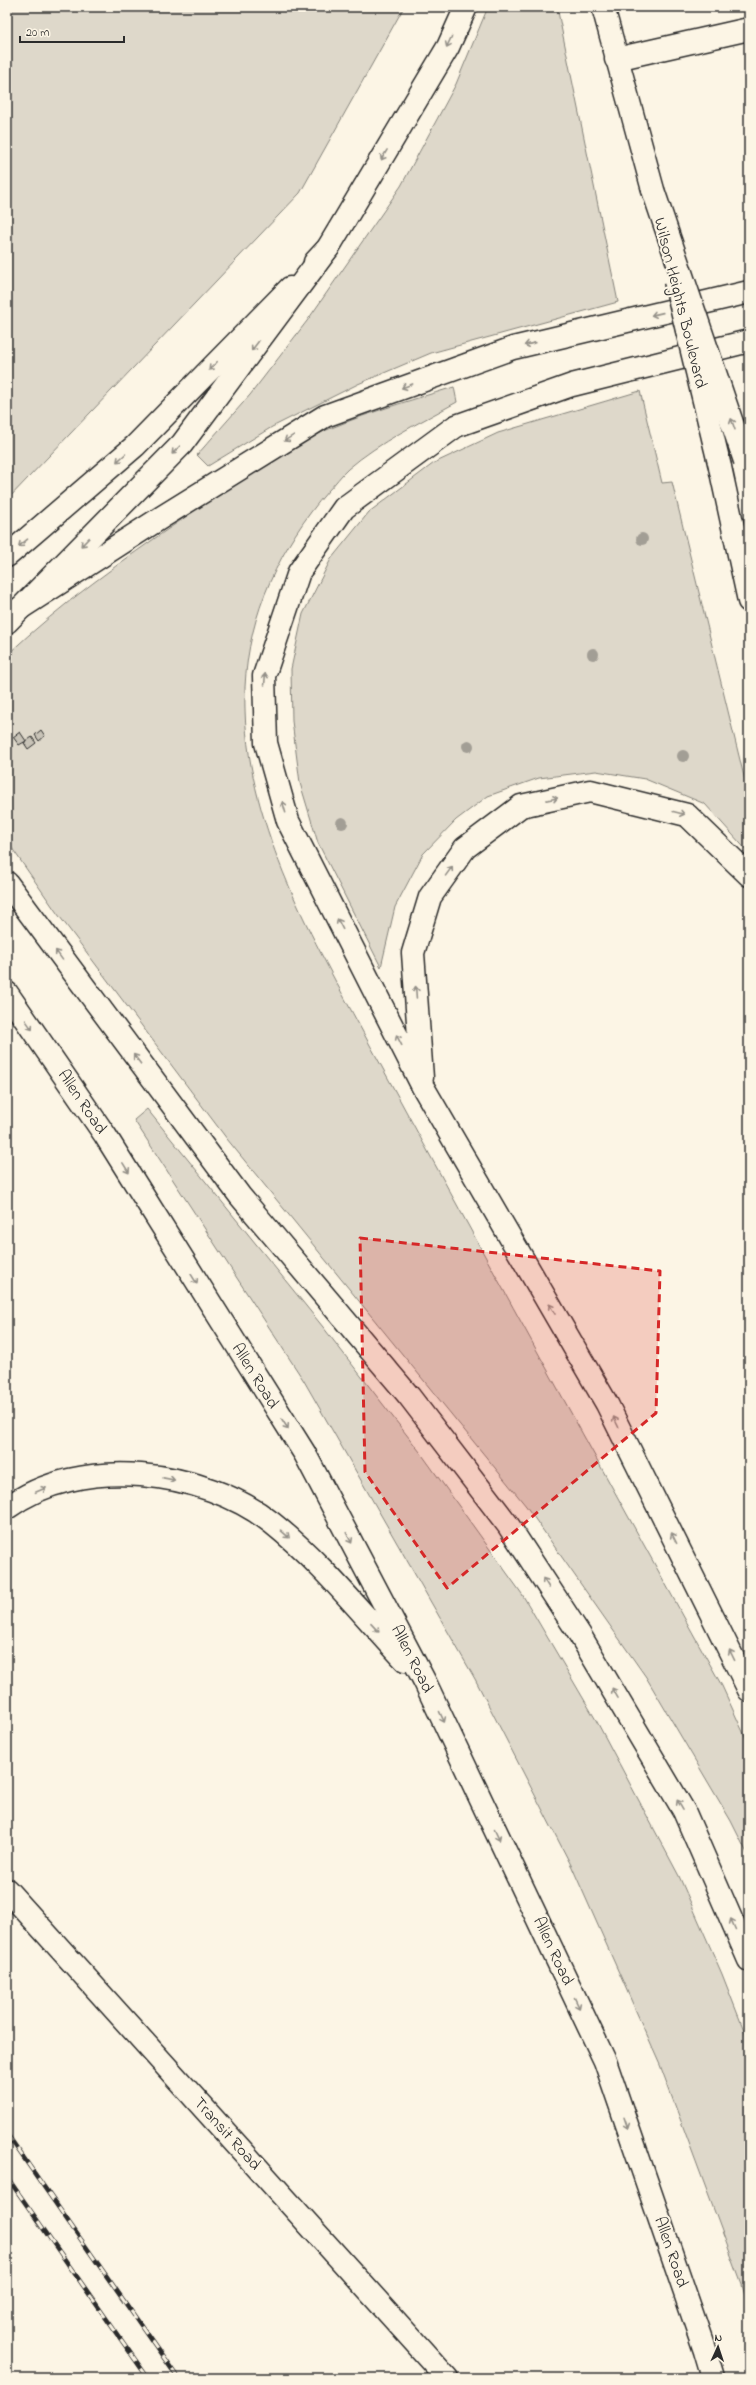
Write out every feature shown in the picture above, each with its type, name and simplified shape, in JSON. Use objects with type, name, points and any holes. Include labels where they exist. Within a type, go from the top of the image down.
[{"type":"main road","points":[[13,615],[182,444],[328,248],[448,47],[466,7]]},
{"type":"main road","name":"Wilson Heights Boulevard","points":[[603,7],[653,190],[720,467],[749,601]]},
{"type":"main road","points":[[616,59],[749,29]]},
{"type":"main road","points":[[653,190],[747,466]]},
{"type":"main road","points":[[7,556],[135,446],[328,248]]},
{"type":"main road","points":[[13,615],[162,516],[325,416],[513,348],[749,292]]},
{"type":"main road","points":[[749,341],[572,385],[456,426],[344,508],[299,572],[264,676],[266,743],[288,820],[423,1087],[607,1404],[749,1690]]},
{"type":"main road","points":[[423,1087],[413,953],[430,897],[465,848],[521,806],[590,791],[687,815],[749,875]]},
{"type":"main road","points":[[7,883],[240,1196],[409,1396],[508,1525],[580,1635],[684,1811],[749,1960]]},
{"type":"main road","name":"Allen Road","points":[[7,993],[105,1135],[304,1454],[425,1682],[605,2061],[706,2351],[713,2378]]},
{"type":"main road","points":[[7,1508],[18,1500],[50,1486],[81,1477],[116,1474],[168,1478],[215,1492],[265,1519],[293,1541],[425,1682]]},
{"type":"main road","name":"Transit Road","points":[[7,1890],[447,2378]]},
{"type":"highlighted area","points":[[360,1238],[660,1271],[656,1413],[447,1588],[365,1472]]},
{"type":"shaded area","points":[[7,7],[404,7],[300,193],[7,500]]},
{"type":"shaded area","points":[[488,7],[557,7],[618,302],[431,353],[358,384],[272,427],[208,466],[197,455],[250,395],[307,321],[401,186],[456,84]]},
{"type":"shaded area","points":[[454,387],[457,402],[387,441],[345,471],[311,512],[282,557],[260,607],[248,660],[245,687],[246,732],[253,776],[264,820],[279,862],[316,944],[722,1686],[749,1745],[749,1857],[731,1821],[646,1677],[526,1506],[227,1139],[57,913],[7,841],[7,655],[71,600],[115,567],[230,486],[277,455],[309,438],[344,423]]},
{"type":"shaded area","points":[[640,391],[662,483],[672,482],[749,797],[749,853],[705,804],[645,779],[596,771],[539,778],[488,796],[456,820],[423,854],[395,907],[381,967],[318,843],[300,783],[292,721],[291,669],[303,614],[331,559],[369,512],[434,463],[498,433]]},
{"type":"shaded area","points":[[147,1109],[323,1327],[420,1452],[522,1594],[596,1720],[679,1876],[722,1974],[749,2043],[749,2311],[742,2285],[660,2065],[572,1867],[475,1679],[304,1381],[134,1120]]},
{"type":"building","points":[[41,730],[45,736],[39,741],[35,735]]},
{"type":"building","points":[[20,732],[26,741],[19,745],[13,737]]},
{"type":"building","points":[[32,737],[36,743],[28,749],[24,743]]},
{"type":"railway","points":[[7,2134],[178,2378]]},
{"type":"railway","points":[[7,2177],[148,2378]]}]
